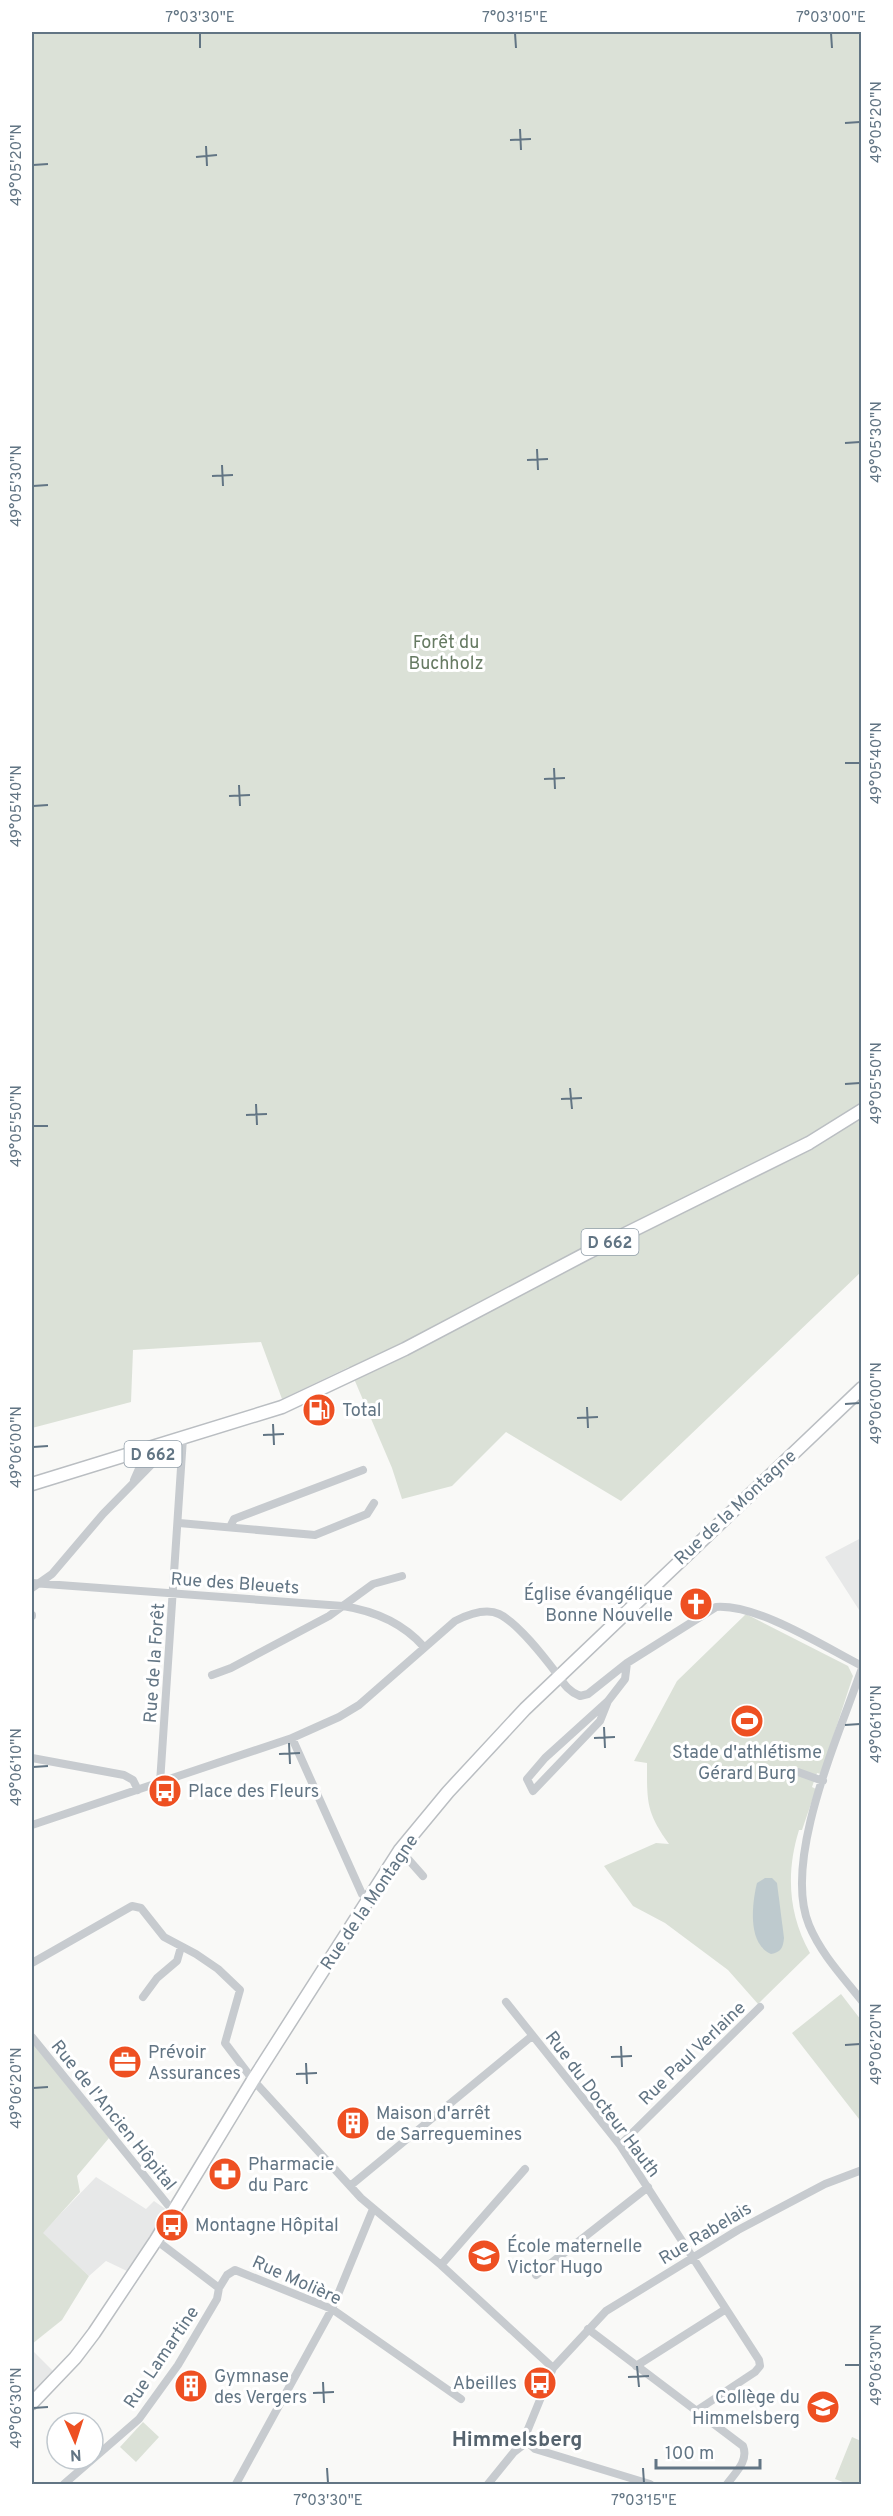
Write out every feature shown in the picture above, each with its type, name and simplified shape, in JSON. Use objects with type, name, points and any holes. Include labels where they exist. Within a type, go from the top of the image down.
[{"type":"main road","name":"D 662","points":[[32,1484],[157,1450],[271,1412],[357,1373],[589,1252],[809,1143],[861,1110]]},
{"type":"main road","name":"Rue de la Montagne","points":[[32,2403],[87,2343],[156,2240],[253,2080],[400,1850],[448,1792],[558,1676],[861,1388]]},
{"type":"main road","name":"D 662","points":[[32,1489],[140,1454]]},
{"type":"street","name":"Rue de la Forêt","points":[[160,1783],[183,1442]]},
{"type":"street","points":[[32,1588],[41,1583],[153,1462],[157,1450]]},
{"type":"street","points":[[134,1481],[141,1464],[140,1454]]},
{"type":"street","points":[[230,1527],[234,1519],[363,1470]]},
{"type":"street","points":[[179,1523],[315,1535],[367,1514],[374,1503]]},
{"type":"street","points":[[212,1675],[231,1668],[343,1606],[373,1584],[402,1576]]},
{"type":"street","name":"Rue des Bleuets","points":[[32,1583],[364,1609],[397,1623],[424,1647]]},
{"type":"street","points":[[32,1825],[292,1738],[358,1705],[455,1621],[467,1615],[490,1612],[500,1614],[512,1624],[565,1686],[580,1696],[588,1694],[627,1662],[716,1607],[727,1606],[755,1612],[861,1667],[823,1781],[801,1860],[803,1903],[808,1923],[820,1948],[861,2001]]},
{"type":"street","points":[[608,1701],[600,1721],[533,1791],[527,1779],[545,1758],[608,1701],[625,1679],[627,1662]]},
{"type":"street","points":[[292,1738],[362,1894],[368,1899]]},
{"type":"street","points":[[32,1758],[124,1775],[133,1780],[138,1790]]},
{"type":"street","points":[[798,1772],[823,1781]]},
{"type":"street","points":[[400,1850],[423,1876]]},
{"type":"street","points":[[32,1963],[132,1906],[141,1908],[164,1937],[218,1969],[240,1990],[225,2043],[253,2080],[373,2209],[441,2265],[553,2368]]},
{"type":"street","points":[[143,1997],[157,1978],[177,1961],[181,1947]]},
{"type":"street","name":"Rue du Docteur Hauth","points":[[506,2002],[620,2145],[759,2360],[760,2366],[755,2372],[696,2411]]},
{"type":"street","name":"Rue Paul Verlaine","points":[[620,2145],[760,2007]]},
{"type":"street","points":[[350,2186],[532,2036]]},
{"type":"street","name":"Rue de l'Ancien Hôpital","points":[[32,2037],[168,2205],[175,2209]]},
{"type":"street","points":[[441,2265],[525,2169]]},
{"type":"street","name":"Rue Rabelais","points":[[527,2442],[526,2434],[553,2368],[606,2311],[693,2256],[788,2202],[861,2170]]},
{"type":"street","points":[[536,2275],[648,2187]]},
{"type":"street","points":[[236,2484],[332,2309],[373,2209]]},
{"type":"street","points":[[156,2240],[219,2288]]},
{"type":"street","name":"Rue Molière","points":[[219,2288],[227,2275],[235,2270],[332,2309],[461,2399]]},
{"type":"street","name":"Rue Lamartine","points":[[64,2484],[139,2419],[178,2365],[217,2300],[219,2288]]},
{"type":"street","points":[[636,2366],[726,2309]]},
{"type":"street","points":[[588,2329],[743,2446],[746,2453],[744,2461],[727,2484]]},
{"type":"street","points":[[488,2484],[514,2452],[527,2442],[535,2449],[650,2484]]},
{"type":"shaded area","points":[[861,1538],[861,1613],[825,1557]]},
{"type":"shaded area","points":[[765,1878],[772,1878],[777,1883],[784,1938],[781,1949],[771,1954],[758,1942],[753,1922],[757,1883]]},
{"type":"shaded area","points":[[96,2177],[146,2209],[154,2201],[167,2210],[127,2271],[106,2261],[89,2276],[42,2233]]},
{"type":"shaded area","points":[[32,2350],[55,2373],[32,2395]]},
{"type":"green space","name":"Forêt du Buchholz","points":[[32,32],[861,32],[861,1272],[621,1501],[506,1432],[452,1486],[402,1499],[392,1468],[349,1367],[282,1399],[261,1342],[133,1350],[131,1402],[32,1428]]},
{"type":"green space","name":"Stade d'athlétisme Gérard Burg","points":[[746,1614],[848,1666],[853,1676],[821,1774],[817,1773],[812,1787],[816,1789],[802,1830],[799,1830],[792,1861],[793,1908],[810,1953],[758,2004],[728,1970],[665,1923],[633,1906],[604,1866],[656,1843],[669,1844],[649,1806],[647,1763],[634,1761],[677,1681]]},
{"type":"green space","points":[[841,1994],[861,2020],[862,2116],[859,2119],[792,2033]]},
{"type":"green space","points":[[32,2042],[109,2138],[77,2176],[80,2192],[43,2233],[89,2276],[62,2320],[32,2344]]},
{"type":"green space","points":[[143,2422],[159,2437],[136,2462],[120,2447]]},
{"type":"green space","points":[[852,2437],[861,2441],[860,2484],[848,2484],[835,2479]]},
{"type":"place","name":"Total","points":[[319,1410]]},
{"type":"place","name":"Église évangélique Bonne Nouvelle","points":[[696,1604]]},
{"type":"place","name":"Stade d'athlétisme Gérard Burg","points":[[747,1721]]},
{"type":"place","name":"Place des Fleurs","points":[[165,1791]]},
{"type":"place","name":"Prévoir Assurances","points":[[125,2062]]},
{"type":"place","name":"Maison d'arrêt de Sarreguemines","points":[[353,2123]]},
{"type":"place","name":"Pharmacie du Parc","points":[[225,2174]]},
{"type":"place","name":"Montagne Hôpital","points":[[172,2225]]},
{"type":"place","name":"École maternelle Victor Hugo","points":[[484,2256]]},
{"type":"place","name":"Abeilles","points":[[540,2383]]},
{"type":"place","name":"Gymnase des Vergers","points":[[191,2386]]},
{"type":"place","name":"Collège du Himmelsberg","points":[[823,2407]]},
{"type":"district","name":"Himmelsberg","points":[[517,2439]]}]
